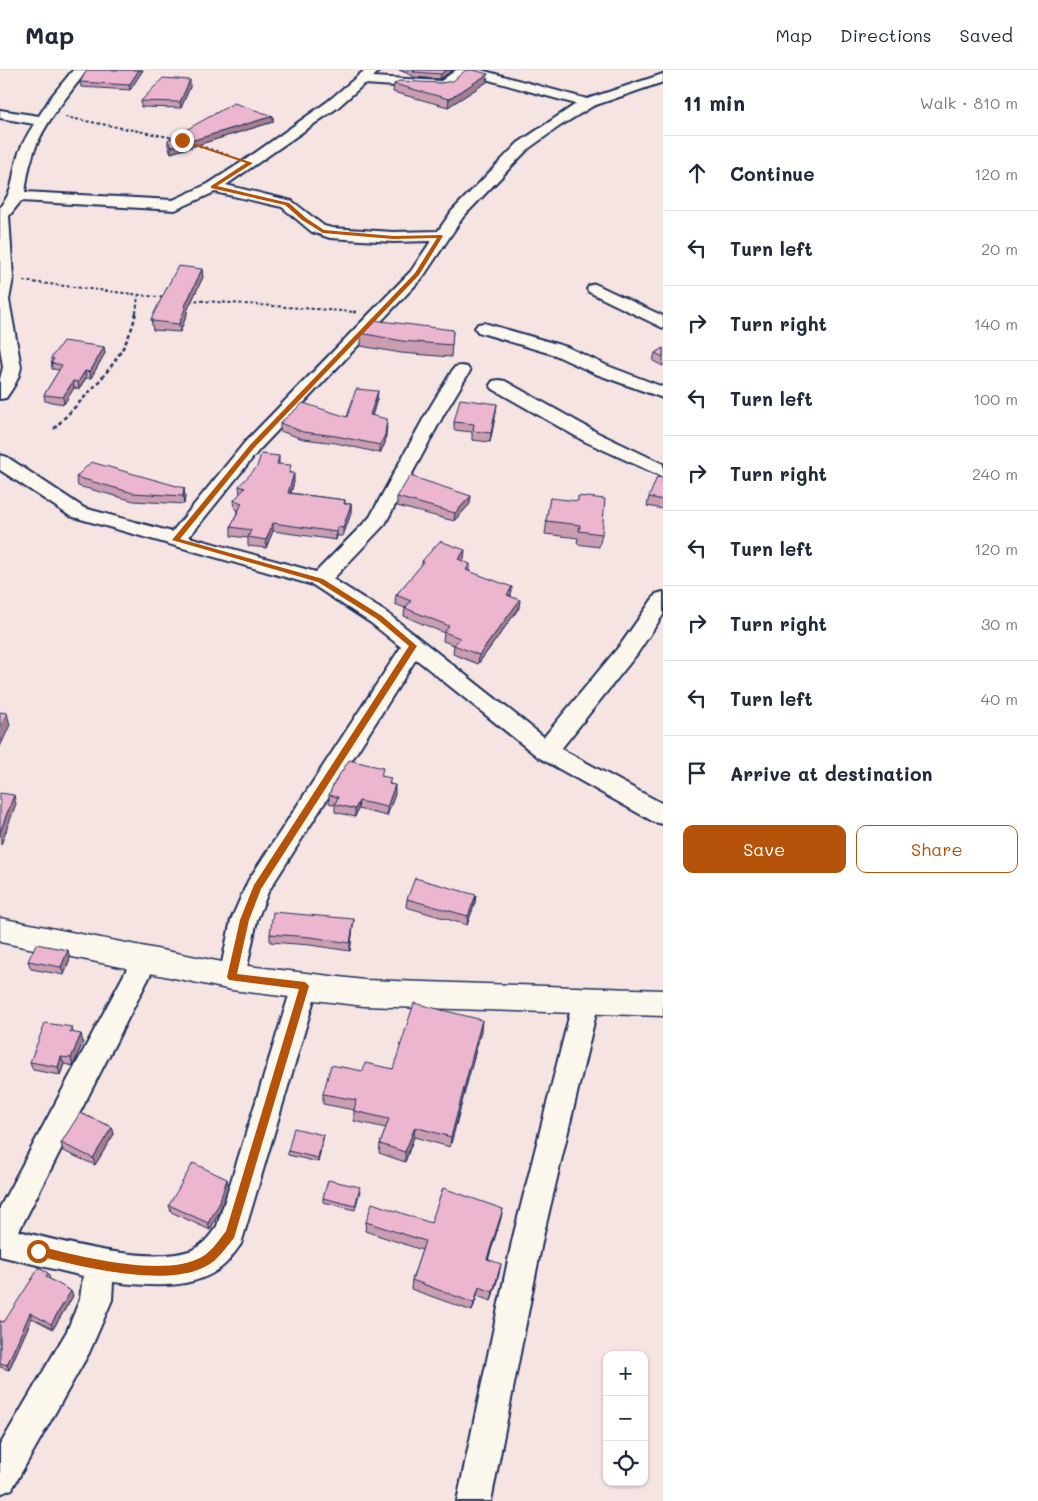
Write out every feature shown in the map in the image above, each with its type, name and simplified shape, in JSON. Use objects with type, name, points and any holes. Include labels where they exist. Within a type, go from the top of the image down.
[{"type":"street","points":[[0,394],[10,377],[12,367],[1,300],[6,278],[1,216],[17,196],[24,159],[32,139],[56,100],[80,70]]},
{"type":"street","points":[[17,196],[167,206],[180,203],[213,187],[250,163],[332,105],[373,70]]},
{"type":"street","points":[[361,80],[441,85],[447,84],[465,70],[588,103]]},
{"type":"street","points":[[176,540],[252,446],[417,274],[457,214],[523,146],[555,123],[588,103],[663,78]]},
{"type":"street","points":[[0,114],[43,121]]},
{"type":"street","points":[[213,187],[287,204],[318,229],[330,233],[393,237],[441,236]]},
{"type":"street","points":[[594,289],[663,323]]},
{"type":"street","points":[[484,328],[561,351],[602,370],[663,393]]},
{"type":"street","points":[[320,580],[378,520],[435,414],[461,371]]},
{"type":"street","points":[[499,385],[591,437],[663,471]]},
{"type":"street","points":[[0,461],[77,512],[320,580],[379,618],[546,751],[663,815]]},
{"type":"street","points":[[546,751],[629,649],[663,599]]},
{"type":"street","points":[[232,977],[244,920],[257,888],[413,646]]},
{"type":"street","points":[[0,930],[232,977],[364,993],[663,1003]]},
{"type":"street","points":[[144,960],[0,1239],[99,1266],[169,1271],[192,1266],[210,1258],[230,1234],[305,986]]},
{"type":"street","points":[[474,1501],[528,1237],[586,1001]]},
{"type":"street","points":[[0,1477],[50,1394],[78,1342],[96,1300],[99,1266]]},
{"type":"path","points":[[43,121],[66,117],[176,139]]},
{"type":"path","points":[[189,142],[250,163]]},
{"type":"path","points":[[6,278],[138,296],[167,298]]},
{"type":"path","points":[[54,429],[113,364],[127,341],[135,319],[138,296]]},
{"type":"path","points":[[186,299],[379,314]]},
{"type":"building","points":[[87,70],[139,70],[129,85],[80,82]]},
{"type":"building","points":[[412,70],[446,70],[441,74],[413,72],[415,71]]},
{"type":"building","points":[[466,70],[488,74],[449,99],[394,84],[399,81],[441,83],[453,81]]},
{"type":"building","points":[[163,78],[190,80],[180,102],[141,101]]},
{"type":"building","points":[[234,103],[273,116],[171,147],[168,140]]},
{"type":"building","points":[[178,266],[202,269],[179,324],[152,321],[153,319],[151,319]]},
{"type":"building","points":[[373,320],[453,330],[452,345],[402,341],[361,333]]},
{"type":"building","points":[[63,341],[104,347],[90,372],[85,371],[78,382],[73,381],[63,397],[44,395],[62,365],[51,363],[54,359],[51,358]]},
{"type":"building","points":[[663,348],[663,357],[655,353]]},
{"type":"building","points":[[356,389],[378,391],[370,415],[387,419],[385,435],[380,445],[336,436],[303,432],[280,423],[303,403],[347,417]]},
{"type":"building","points":[[460,399],[497,404],[491,433],[473,431],[474,424],[454,422]]},
{"type":"building","points":[[261,454],[279,456],[277,464],[291,465],[289,473],[294,473],[288,493],[345,500],[344,504],[351,504],[343,528],[337,527],[336,532],[273,523],[266,540],[248,537],[251,530],[231,527],[242,503],[234,500],[245,488],[239,486],[257,467]]},
{"type":"building","points":[[91,462],[184,488],[183,496],[133,493],[76,477]]},
{"type":"building","points":[[410,476],[471,496],[455,513],[397,497]]},
{"type":"building","points":[[657,477],[663,478],[663,500],[649,497]]},
{"type":"building","points":[[578,496],[605,499],[602,534],[579,531],[580,525],[546,521],[550,498],[578,501]]},
{"type":"building","points":[[440,541],[465,550],[458,559],[470,564],[466,570],[512,587],[507,595],[520,600],[479,655],[454,645],[460,638],[444,632],[449,626],[405,608],[411,601],[396,595]]},
{"type":"building","points":[[0,712],[7,713],[0,728]]},
{"type":"building","points":[[349,760],[383,768],[381,776],[391,778],[389,784],[395,785],[387,807],[359,801],[355,809],[335,804],[338,797],[329,795],[334,783]]},
{"type":"building","points":[[0,793],[14,795],[0,832]]},
{"type":"building","points":[[415,878],[476,895],[468,916],[407,899]]},
{"type":"building","points":[[273,912],[354,919],[350,943],[270,934]]},
{"type":"building","points":[[36,944],[68,950],[61,967],[28,961]]},
{"type":"building","points":[[414,1003],[482,1020],[451,1137],[415,1127],[405,1152],[380,1144],[389,1119],[354,1111],[356,1100],[323,1094],[331,1065],[363,1071],[365,1063],[393,1069]]},
{"type":"building","points":[[45,1023],[72,1027],[70,1032],[81,1034],[71,1058],[61,1057],[58,1067],[30,1062]]},
{"type":"building","points":[[80,1113],[112,1127],[93,1158],[61,1143]]},
{"type":"building","points":[[294,1128],[323,1135],[318,1158],[288,1151]]},
{"type":"building","points":[[193,1163],[227,1179],[219,1204],[208,1223],[169,1205]]},
{"type":"building","points":[[328,1180],[360,1187],[355,1206],[323,1198]]},
{"type":"building","points":[[443,1188],[503,1209],[487,1259],[501,1264],[493,1292],[479,1287],[474,1303],[412,1280],[425,1241],[366,1222],[372,1203],[431,1223]]},
{"type":"building","points":[[39,1268],[48,1273],[46,1277],[71,1291],[51,1324],[30,1313],[7,1365],[0,1363],[0,1321],[4,1322]]},
{"type":"route","points":[[38,1251],[99,1266],[169,1271],[192,1266],[210,1258],[230,1234],[305,986],[232,977],[244,920],[257,888],[413,646],[379,618],[320,580],[176,540],[252,446],[314,384],[417,274],[441,236],[393,237],[323,231],[304,219],[287,204],[213,187],[250,163],[182,140]]}]
